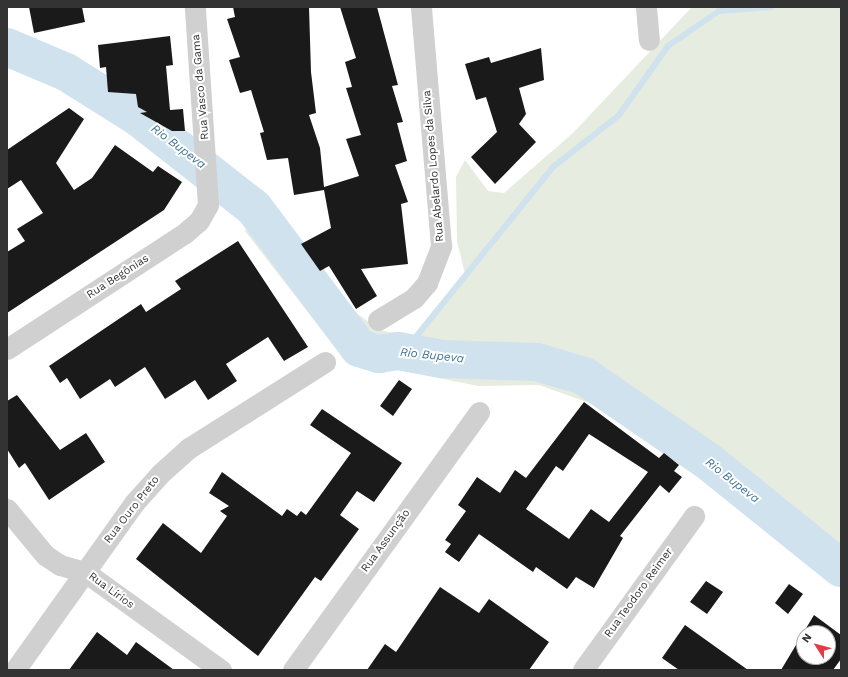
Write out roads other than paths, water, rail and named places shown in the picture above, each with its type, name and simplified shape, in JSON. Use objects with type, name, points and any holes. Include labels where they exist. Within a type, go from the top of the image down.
[{"type":"street","name":"Rua Vasco da Gama","points":[[195,7],[209,190]]},
{"type":"street","name":"Rua Abelardo Lopes da Silva","points":[[378,320],[414,298],[427,283],[441,246],[421,7]]},
{"type":"street","points":[[646,7],[649,40]]},
{"type":"street","name":"Rua Begônias","points":[[7,349],[185,234],[199,222],[208,205],[209,190]]},
{"type":"street","name":"Rua Ouro Preto","points":[[15,670],[85,572],[161,473],[189,448],[324,362]]},
{"type":"street","name":"Rua Assunção","points":[[293,670],[479,412]]},
{"type":"street","name":"Rua Lírios","points":[[7,509],[45,555],[60,565],[85,572],[221,670]]},
{"type":"street","name":"Rua Teodoro Reimer","points":[[583,670],[694,516]]},
{"type":"waterway","points":[[398,351],[415,338],[553,167],[619,115],[668,46],[719,11],[771,7]]},
{"type":"waterway","name":"Rio Bupeva","points":[[7,47],[66,72],[138,117],[254,208],[359,348],[379,354],[398,351],[442,359],[537,362],[584,376],[709,462],[841,568]]}]
